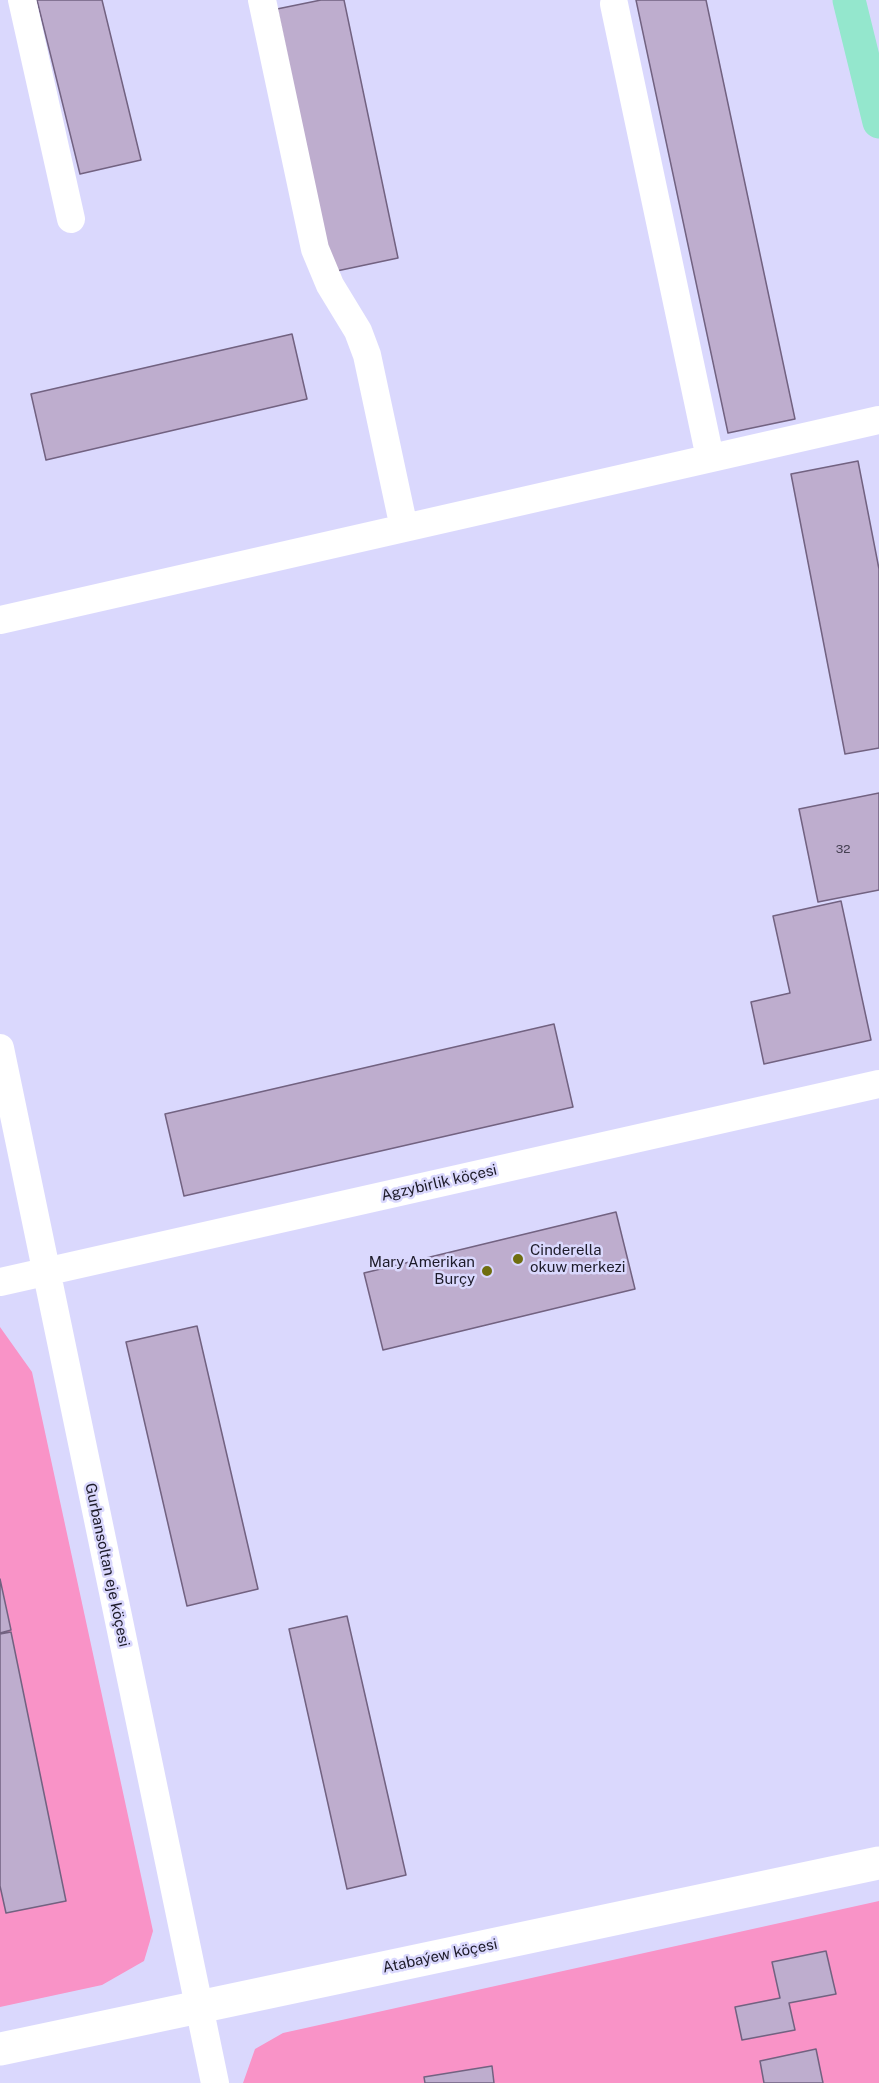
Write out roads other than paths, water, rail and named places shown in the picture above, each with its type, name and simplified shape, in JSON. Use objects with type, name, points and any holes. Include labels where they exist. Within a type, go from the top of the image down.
[{"type":"main road","points":[[849,0],[879,122]]},
{"type":"main road","name":"Atabaýew köçesi","points":[[0,2049],[879,1863]]},
{"type":"street","points":[[22,0],[71,219]]},
{"type":"street","points":[[262,0],[315,249],[330,285],[358,331],[367,355],[404,528]]},
{"type":"street","points":[[614,4],[710,458]]},
{"type":"street","points":[[0,620],[879,420]]},
{"type":"street","name":"Gurbansoltan eje köçesi","points":[[0,1047],[214,2083]]},
{"type":"street","name":"Agzybirlik köçesi","points":[[0,1282],[879,1084]]},
{"type":"place","name":"Cinderella okuw merkezi","points":[[518,1259]]},
{"type":"place","name":"Mary Amerikan Burçy","points":[[487,1271]]}]
